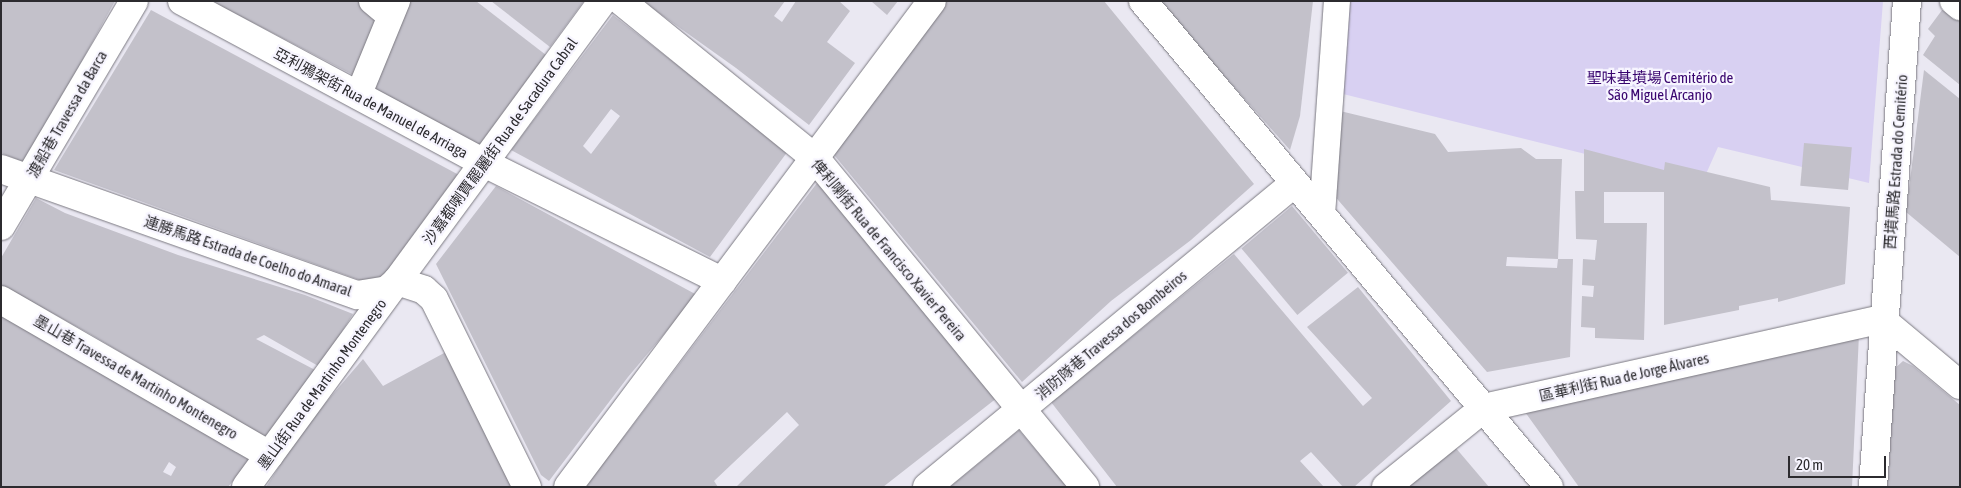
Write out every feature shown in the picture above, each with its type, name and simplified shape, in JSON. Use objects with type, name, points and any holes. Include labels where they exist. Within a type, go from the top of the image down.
[{"type":"street","name":"渡船巷 Travessa da Barca","points":[[1,226],[134,1]]},
{"type":"street","name":"亞利鴉架街 Rua de Manuel de Arriaga","points":[[182,1],[484,163],[722,281]]},
{"type":"street","name":"沙嘉都喇賈罷麗街 Rua de Sacadura Cabral","points":[[397,281],[603,1]]},
{"type":"street","name":"俾利喇街 Rua de Francisco Xavier Pereira","points":[[621,1],[815,158],[1085,487]]},
{"type":"street","points":[[568,487],[932,1]]},
{"type":"street","points":[[1143,1],[1549,487]]},
{"type":"street","points":[[1322,215],[1337,1]]},
{"type":"street","name":"西墳馬路 Estrada do Cemitério","points":[[1873,487],[1907,1]]},
{"type":"street","points":[[1954,1],[1960,6]]},
{"type":"street","points":[[358,96],[386,6]]},
{"type":"street","name":"連勝馬路 Estrada de Coelho do Amaral","points":[[1,169],[357,295],[386,290],[397,281]]},
{"type":"street","name":"消防隊巷 Travessa dos Bombeiros","points":[[927,487],[1295,183]]},
{"type":"street","points":[[397,281],[424,290],[434,299],[527,487]]},
{"type":"street","name":"墨山街 Rua de Martinho Montenegro","points":[[246,487],[397,281]]},
{"type":"street","name":"墨山巷 Travessa de Martinho Montenegro","points":[[1,300],[270,454]]},
{"type":"street","name":"區華利街 Rua de Jorge Álvares","points":[[1386,487],[1484,408],[1881,319],[1885,323]]},
{"type":"street","points":[[1885,323],[1960,385]]},
{"type":"green space","name":"聖味基墳場 Cemitério de São Miguel Arcanjo","points":[[1346,1],[1883,1],[1869,183],[1718,147],[1702,183],[1339,93]]},
{"type":"building","points":[[1,1],[115,1],[26,163],[1,153]]},
{"type":"building","points":[[211,1],[360,1],[383,16],[359,78]]},
{"type":"building","points":[[406,1],[476,1],[546,55],[480,150],[371,87]]},
{"type":"building","points":[[491,1],[584,1],[550,47]]},
{"type":"building","points":[[642,1],[785,1],[774,16],[782,22],[796,1],[839,1],[850,11],[827,42],[855,63],[809,125],[736,68]]},
{"type":"building","points":[[871,1],[898,1],[887,15]]},
{"type":"building","points":[[947,1],[1104,1],[1254,184],[1191,240],[1111,301],[1022,382],[830,150]]},
{"type":"building","points":[[1165,1],[1313,1],[1300,116],[1290,150],[1161,5]]},
{"type":"building","points":[[1948,2],[1960,11],[1960,85],[1923,55],[1935,36],[1928,29]]},
{"type":"building","points":[[151,10],[459,175],[384,276],[362,281],[54,170]]},
{"type":"building","points":[[613,15],[788,151],[710,257],[511,150]],"holes":[[[611,109],[620,116],[591,154],[583,146]]]},
{"type":"building","points":[[1924,70],[1960,99],[1960,257],[1906,212]]},
{"type":"building","points":[[1336,110],[1435,134],[1448,152],[1521,148],[1536,159],[1562,159],[1558,259],[1573,259],[1570,357],[1487,372],[1332,193]],"holes":[[[1507,257],[1558,259],[1557,268],[1506,266]]]},
{"type":"building","points":[[1804,143],[1852,147],[1848,190],[1800,186]]},
{"type":"building","points":[[1584,149],[1664,170],[1665,162],[1770,187],[1771,200],[1850,207],[1845,284],[1778,302],[1778,298],[1739,306],[1739,310],[1664,325],[1664,192],[1604,192],[1604,223],[1647,223],[1644,340],[1595,338],[1595,328],[1581,327],[1582,296],[1593,297],[1594,286],[1582,285],[1583,259],[1595,260],[1597,240],[1576,239],[1575,191],[1584,191]]},
{"type":"building","points":[[817,183],[851,217],[1002,394],[883,487],[736,487],[799,425],[787,412],[714,481],[718,487],[579,487],[626,434]]},
{"type":"building","points":[[496,186],[697,295],[628,377],[549,481],[541,475],[436,264]]},
{"type":"building","points":[[36,198],[65,213],[178,255],[305,295],[353,314],[320,367],[264,335],[256,339],[317,371],[266,439],[90,334],[1,285],[1,258]]},
{"type":"building","points":[[1292,206],[1348,273],[1297,315],[1241,248]]},
{"type":"building","points":[[1234,254],[1363,406],[1372,398],[1307,327],[1358,287],[1451,401],[1354,487],[1343,487],[1311,452],[1300,461],[1324,487],[1117,487],[1051,402]]},
{"type":"building","points":[[1,313],[253,456],[228,487],[1,487]],"holes":[[[169,462],[176,467],[171,476],[163,472]]]},
{"type":"building","points":[[1859,334],[1852,487],[1579,487],[1525,412],[1709,372]]},
{"type":"building","points":[[446,352],[515,487],[266,487],[304,428],[363,359],[383,386]]},
{"type":"building","points":[[1903,361],[1913,366],[1960,405],[1960,487],[1882,487],[1893,370]]},
{"type":"building","points":[[1019,430],[1067,487],[950,487]]},
{"type":"building","points":[[1455,447],[1489,487],[1405,487]]}]
